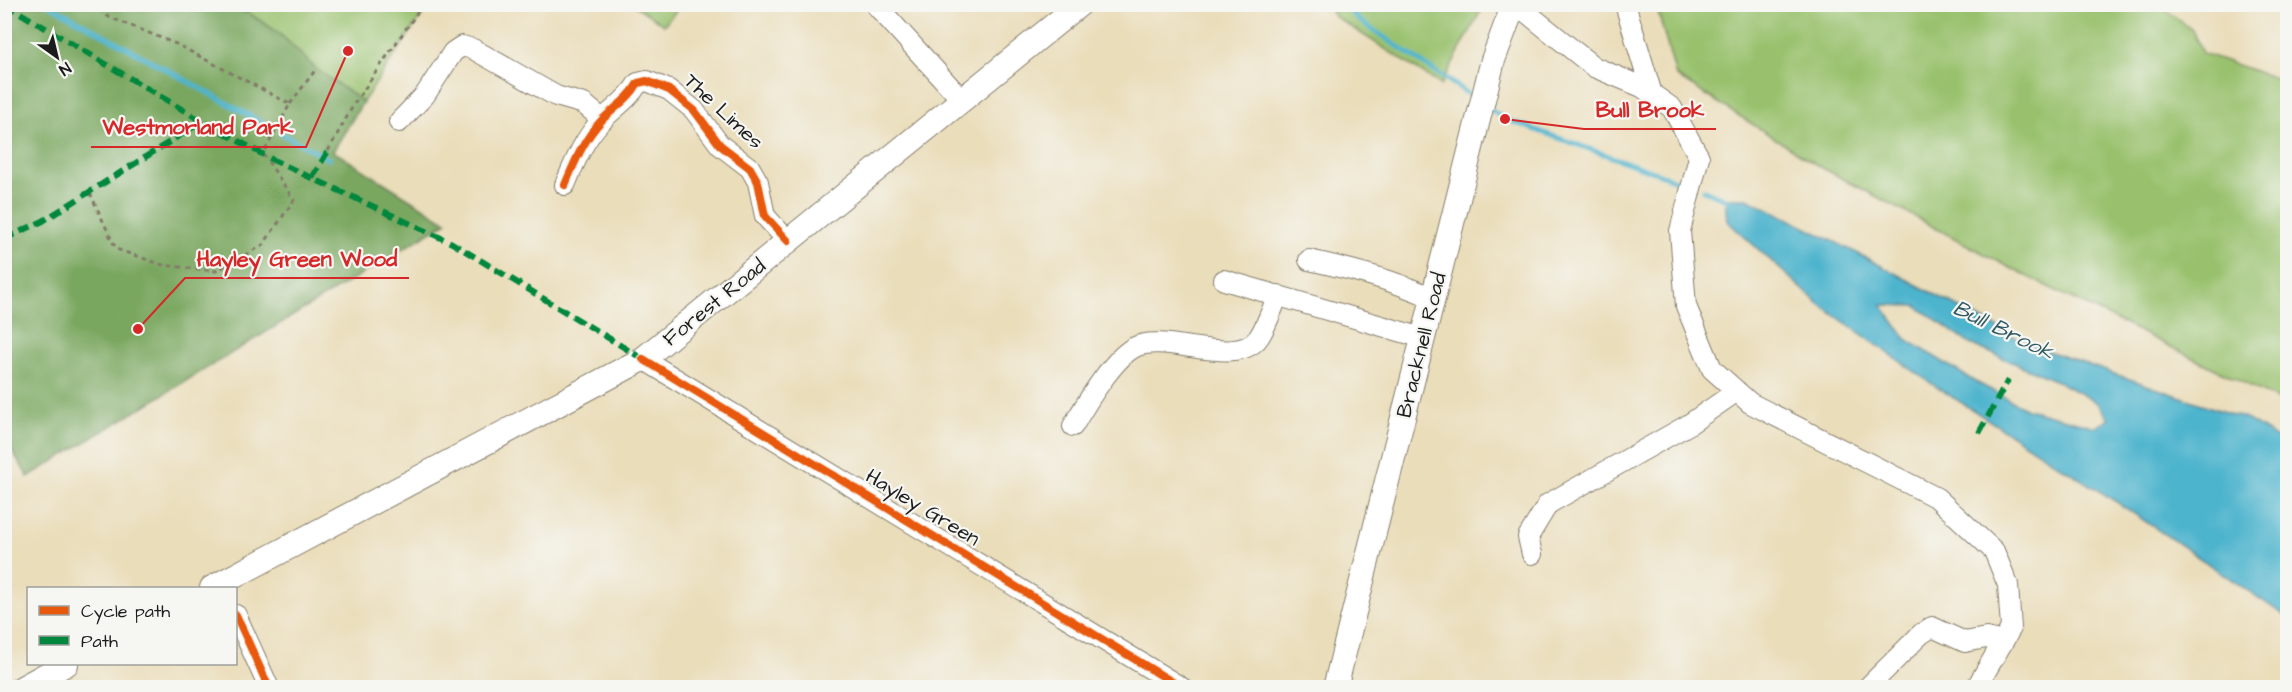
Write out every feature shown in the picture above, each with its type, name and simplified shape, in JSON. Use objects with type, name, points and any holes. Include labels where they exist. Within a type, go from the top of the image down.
[{"type":"main road","name":"Forest Road","points":[[218,587],[643,359],[1080,4]]},
{"type":"main road","name":"Bracknell Road","points":[[1335,687],[1493,60],[1515,4]]},
{"type":"main road","points":[[22,687],[62,665]]},
{"type":"street","points":[[875,4],[962,100]]},
{"type":"street","points":[[1515,4],[1594,67],[1642,87],[1672,108],[1699,157],[1680,231],[1686,306],[1712,369],[1750,403],[1937,498],[1994,551],[2008,585],[2011,628],[1976,687]]},
{"type":"street","points":[[1625,4],[1652,94]]},
{"type":"street","points":[[399,122],[425,95],[453,52],[462,46],[473,49],[556,96],[584,104],[603,120]]},
{"type":"street","name":"The Limes","points":[[565,185],[579,150],[603,120],[624,102],[638,83],[647,81],[659,84],[694,110],[720,146],[750,168],[758,182],[765,216],[788,241]]},
{"type":"street","points":[[1309,260],[1366,272],[1402,284],[1433,298]]},
{"type":"street","points":[[1224,280],[1423,338]]},
{"type":"street","points":[[1073,426],[1112,368],[1136,346],[1156,343],[1228,352],[1241,348],[1258,339],[1278,295]]},
{"type":"street","name":"Hayley Green","points":[[643,359],[1182,687]]},
{"type":"street","points":[[1532,554],[1528,537],[1548,504],[1688,425],[1737,391]]},
{"type":"street","points":[[237,617],[269,687]]},
{"type":"street","points":[[1867,687],[1921,634],[1932,627],[1965,642],[1986,638],[2003,642]]},
{"type":"path","points":[[93,4],[109,17],[176,44],[290,104]]},
{"type":"path","points":[[328,151],[354,104],[423,4]]},
{"type":"path","points":[[645,4],[656,7],[661,4]]},
{"type":"path","points":[[90,193],[116,249],[163,265],[216,271],[263,245],[294,200],[263,154],[290,104],[316,69]]},
{"type":"green space","points":[[219,4],[250,14],[279,33],[316,69],[363,102],[333,151],[447,222],[28,477],[4,437],[5,5]]},
{"type":"green space","points":[[219,5],[429,5],[363,102],[316,69],[279,33],[250,14]]},
{"type":"green space","points":[[634,5],[681,5],[664,25]]},
{"type":"green space","points":[[1327,5],[1484,5],[1441,85],[1334,16]]},
{"type":"green space","points":[[1656,5],[2160,5],[2192,30],[2202,53],[2287,82],[2287,404],[2022,274],[1817,165],[1676,76]]},
{"type":"water","points":[[1725,198],[1747,198],[1857,253],[2028,344],[2248,420],[2287,444],[2287,617],[2118,503],[1932,384],[1819,304],[1727,221]],"holes":[[[1882,305],[1916,306],[1970,344],[2059,382],[2096,402],[2109,418],[2096,427],[2027,409],[1972,380],[1906,339]]]},
{"type":"waterway","points":[[48,4],[270,127]]},
{"type":"waterway","name":"Bull Brook","points":[[1343,4],[1360,21],[1476,99]]},
{"type":"waterway","name":"Bull Brook","points":[[1488,108],[1505,119],[1679,181]]},
{"type":"waterway","points":[[280,133],[329,159]]},
{"type":"waterway","name":"Bull Brook","points":[[1704,190],[1730,201]]},
{"type":"marked path","points":[[5,4],[195,117],[273,160],[452,243],[643,359]]},
{"type":"marked path","points":[[4,239],[43,221],[203,121]]},
{"type":"marked path","points":[[312,178],[328,151]]},
{"type":"marked path","points":[[1979,433],[2008,380]]},
{"type":"cycle path","points":[[565,185],[581,151],[596,127],[638,83],[647,81],[669,90],[694,110],[720,145],[750,168],[758,182],[765,216],[788,241]]},
{"type":"cycle path","points":[[643,359],[1182,688]]},
{"type":"cycle path","points":[[237,617],[269,688]]},
{"type":"place","name":"Westmorland Park","points":[[348,51]]},
{"type":"place","name":"Bull Brook","points":[[1505,119]]},
{"type":"place","name":"Hayley Green Wood","points":[[138,329]]}]
